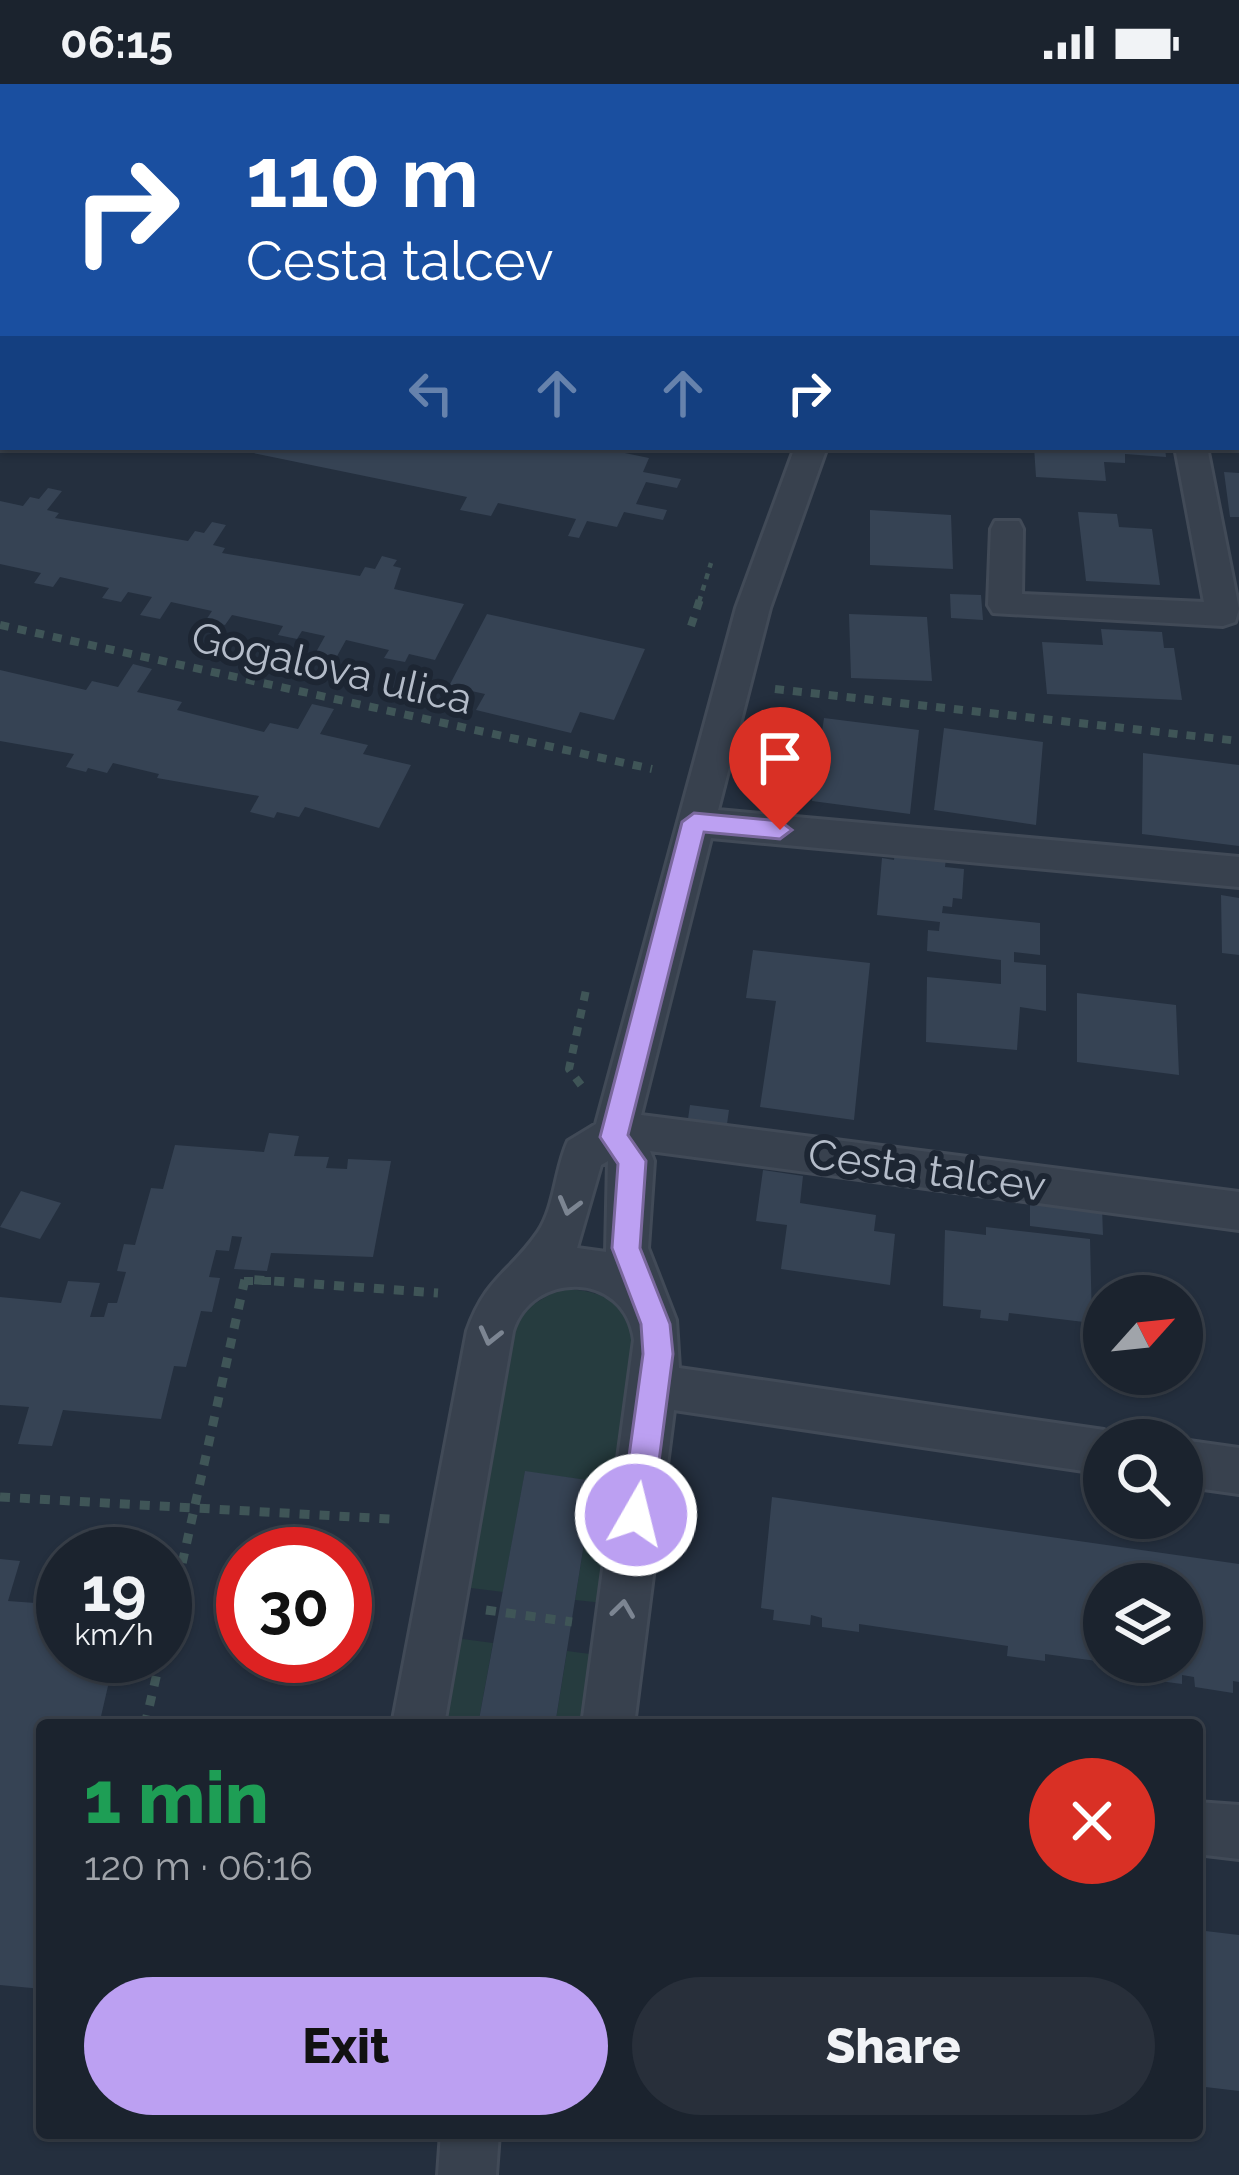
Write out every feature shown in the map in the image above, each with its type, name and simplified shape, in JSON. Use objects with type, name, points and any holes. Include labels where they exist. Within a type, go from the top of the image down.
[{"type":"street","points":[[419,1719],[490,1331],[501,1301],[561,1237],[583,1154],[614,1133],[753,608],[810,450]]},
{"type":"street","points":[[1007,529],[1005,605],[1222,614],[1192,450]]},
{"type":"street","points":[[694,822],[1239,872]]},
{"type":"street","points":[[609,1719],[654,1386],[656,1324],[626,1248],[632,1161],[614,1133]]},
{"type":"street","name":"Cesta talcev","points":[[614,1133],[1239,1211]]},
{"type":"street","points":[[525,1280],[567,1266],[608,1272],[644,1294]]},
{"type":"street","points":[[654,1386],[1083,1449]]},
{"type":"street","points":[[1203,1465],[1239,1471]]},
{"type":"street","points":[[1203,1829],[1239,1832]]},
{"type":"street","points":[[467,2175],[470,2139]]},
{"type":"path","points":[[691,626],[711,563]]},
{"type":"path","name":"Gogalova ulica","points":[[0,626],[652,770]]},
{"type":"path","points":[[764,688],[1239,741]]},
{"type":"path","points":[[569,1069],[586,990]]},
{"type":"path","points":[[192,1528],[245,1279],[438,1293]]},
{"type":"path","points":[[0,1497],[390,1520]]},
{"type":"path","points":[[484,1609],[577,1623]]},
{"type":"path","points":[[146,1719],[155,1683]]},
{"type":"green space","points":[[559,1289],[592,1293],[614,1303],[628,1322],[639,1353],[604,1603],[575,1600],[594,1481],[525,1472],[503,1592],[463,1587],[509,1334],[529,1307]]},
{"type":"green space","points":[[455,1638],[493,1643],[479,1719],[437,1719]]},
{"type":"green space","points":[[567,1651],[598,1655],[588,1719],[556,1719]]},
{"type":"building","points":[[239,450],[621,450],[649,458],[643,472],[681,479],[677,488],[646,482],[636,504],[667,510],[663,520],[624,512],[617,527],[587,521],[579,538],[568,536],[576,519],[498,503],[491,516],[460,510],[467,497]]},
{"type":"building","points":[[1034,450],[1165,450],[1166,457],[1125,454],[1125,463],[1104,462],[1106,481],[1036,477]]},
{"type":"building","points":[[1224,472],[1239,473],[1239,517],[1230,517]]},
{"type":"building","points":[[48,488],[62,491],[47,510],[59,513],[55,518],[188,541],[195,531],[204,533],[212,522],[226,525],[213,545],[225,548],[222,553],[360,576],[365,567],[375,569],[382,556],[397,560],[393,566],[401,568],[394,589],[464,604],[435,660],[409,654],[405,662],[384,658],[389,650],[346,640],[336,658],[315,654],[325,636],[302,631],[297,639],[278,635],[283,626],[232,615],[225,625],[206,620],[212,611],[171,602],[160,619],[140,615],[152,597],[128,592],[121,602],[102,598],[109,588],[60,577],[53,587],[34,583],[41,573],[0,564],[0,501],[23,506],[30,497],[39,499]]},
{"type":"building","points":[[870,510],[951,515],[953,569],[870,565]]},
{"type":"building","points":[[1078,512],[1117,514],[1119,527],[1152,529],[1160,585],[1086,581]]},
{"type":"building","points":[[950,594],[981,595],[983,620],[951,618]]},
{"type":"building","points":[[487,614],[645,649],[614,720],[580,712],[571,733],[476,710],[485,694],[449,686]]},
{"type":"building","points":[[849,614],[927,617],[932,681],[851,678]]},
{"type":"building","points":[[1101,629],[1162,632],[1164,648],[1174,648],[1182,700],[1047,694],[1042,642],[1103,645]]},
{"type":"building","points":[[133,664],[152,669],[137,692],[182,702],[177,710],[264,732],[270,723],[298,729],[312,704],[334,709],[320,734],[368,745],[363,754],[411,765],[379,828],[305,807],[299,817],[277,812],[274,818],[250,812],[259,796],[157,778],[159,774],[113,763],[107,773],[88,768],[86,772],[66,767],[74,754],[0,741],[0,670],[86,690],[92,681],[118,687]]},
{"type":"building","points":[[824,718],[919,730],[910,814],[812,801]]},
{"type":"building","points":[[944,728],[1043,742],[1036,825],[934,810]]},
{"type":"building","points":[[1143,753],[1239,765],[1239,846],[1142,834]]},
{"type":"building","points":[[895,851],[946,858],[945,867],[964,869],[962,899],[953,898],[952,907],[943,906],[942,913],[1040,923],[1040,955],[1014,952],[1014,962],[1046,965],[1046,1011],[1020,1007],[1017,1050],[926,1042],[927,977],[1001,984],[1001,960],[927,951],[928,930],[939,931],[940,922],[877,915],[882,858],[894,860]]},
{"type":"building","points":[[1221,895],[1239,898],[1239,955],[1222,953]]},
{"type":"building","points":[[753,950],[870,963],[854,1120],[760,1107],[776,1001],[746,998]]},
{"type":"building","points":[[1077,993],[1176,1005],[1179,1075],[1077,1062]]},
{"type":"building","points":[[690,1105],[729,1110],[726,1131],[687,1126]]},
{"type":"building","points":[[269,1133],[299,1136],[294,1156],[329,1157],[326,1168],[347,1169],[348,1159],[391,1161],[373,1257],[271,1253],[267,1271],[234,1269],[242,1237],[232,1236],[229,1251],[216,1250],[209,1277],[220,1278],[212,1312],[201,1311],[186,1367],[174,1366],[161,1419],[63,1410],[52,1446],[18,1444],[29,1407],[0,1405],[0,1297],[61,1303],[68,1281],[100,1283],[90,1317],[104,1317],[108,1303],[117,1303],[126,1272],[117,1271],[124,1244],[135,1245],[151,1188],[163,1189],[175,1145],[264,1152]]},
{"type":"building","points":[[763,1170],[803,1176],[800,1203],[876,1215],[874,1231],[895,1234],[890,1285],[781,1269],[787,1225],[756,1221]]},
{"type":"building","points":[[21,1191],[61,1203],[40,1239],[0,1227]]},
{"type":"building","points":[[1030,1199],[1102,1207],[1103,1235],[1030,1226]]},
{"type":"building","points":[[986,1227],[1090,1239],[1091,1275],[1083,1275],[1083,1322],[1009,1313],[1008,1321],[980,1318],[981,1310],[943,1306],[945,1230],[986,1235]]},
{"type":"building","points":[[525,1471],[594,1481],[556,1719],[479,1719]]},
{"type":"building","points":[[772,1497],[1239,1564],[1239,1682],[1233,1681],[1233,1693],[1195,1687],[1195,1683],[1203,1683],[1203,1563],[1083,1563],[1083,1659],[1007,1656],[1008,1646],[859,1624],[859,1632],[822,1627],[822,1618],[811,1615],[810,1625],[773,1620],[774,1610],[761,1608]]},
{"type":"building","points":[[0,1559],[20,1561],[8,1601],[36,1603],[36,1683],[109,1683],[100,1719],[36,1719],[36,1988],[0,1985]]},
{"type":"building","points":[[1203,1931],[1239,1935],[1239,2091],[1203,2087]]},
{"type":"route","points":[[636,1515],[658,1354],[656,1324],[626,1248],[632,1161],[614,1137],[694,822],[780,830]]}]
